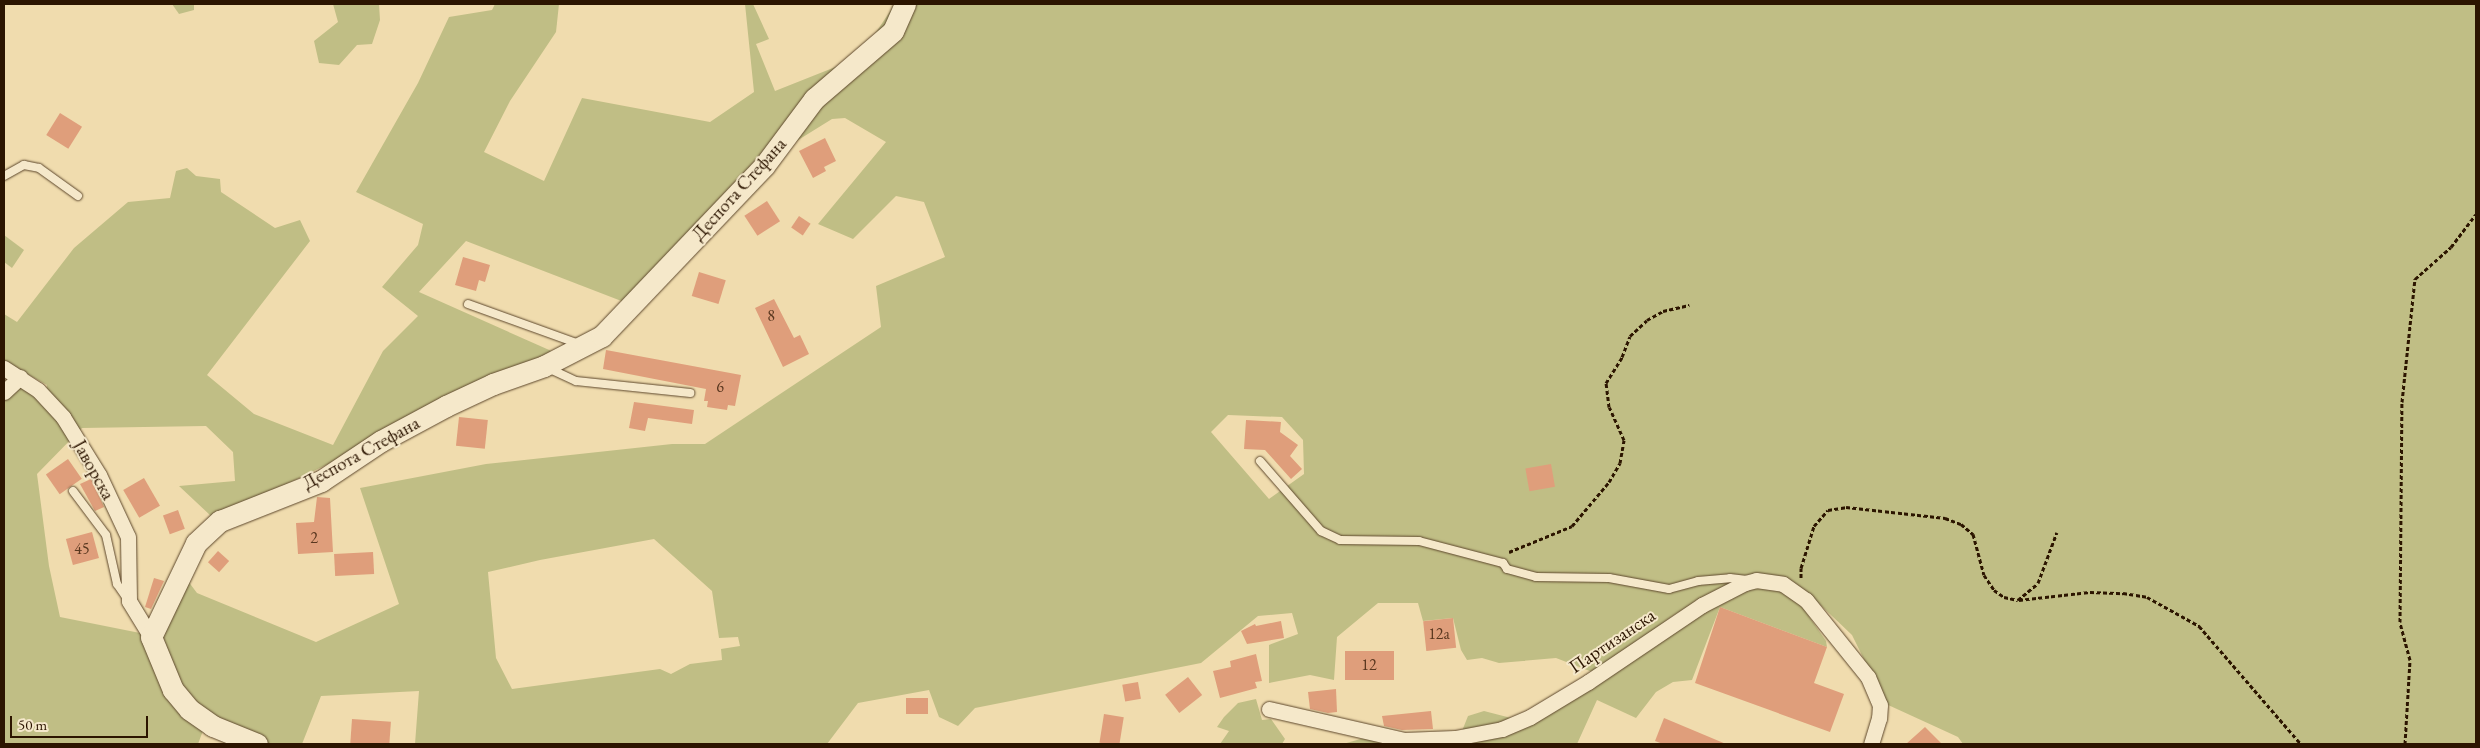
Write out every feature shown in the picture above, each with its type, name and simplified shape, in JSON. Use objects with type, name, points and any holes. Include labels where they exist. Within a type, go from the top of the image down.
[{"type":"street","name":"Деспота Стефана","points":[[151,637],[196,543],[220,520],[321,481],[381,442],[439,410],[493,384],[544,366],[602,336],[764,166],[814,99],[893,31],[905,4]]},
{"type":"street","name":"Јаворска","points":[[4,368],[38,390],[63,417],[100,475],[128,537],[129,601],[151,637],[173,690],[189,709],[212,726],[257,744]]},
{"type":"street","points":[[4,392],[20,378]]},
{"type":"street","points":[[1756,580],[1783,584],[1806,600],[1868,677],[1880,705],[1879,718],[1872,744]]},
{"type":"street","name":"Партизанска","points":[[1268,709],[1404,740],[1455,738],[1502,729],[1530,717],[1588,682],[1702,605],[1745,583],[1756,580]]},
{"type":"lane","points":[[4,176],[24,165],[39,168],[78,196]]},
{"type":"lane","points":[[468,304],[583,346]]},
{"type":"lane","points":[[544,366],[576,381],[690,393]]},
{"type":"lane","points":[[1260,461],[1321,531],[1340,540],[1419,541],[1503,563],[1508,569],[1536,578],[1609,578],[1670,589],[1698,581],[1722,579],[1756,580]]},
{"type":"lane","name":"Јаворска","points":[[73,491],[106,535],[117,584],[129,601]]},
{"type":"path","points":[[2404,744],[2410,660],[2400,622],[2402,402],[2415,279],[2451,247],[2476,214]]},
{"type":"path","points":[[1503,563],[1505,555],[1516,548],[1572,526],[1609,482],[1620,463],[1624,440],[1609,407],[1606,383],[1630,336],[1646,320],[1663,312],[1689,304]]},
{"type":"path","points":[[1806,600],[1801,584],[1801,568],[1814,526],[1828,510],[1846,507],[1945,518],[1961,524],[1973,534],[1984,575],[1994,590],[2004,597],[2018,600],[2090,592],[2123,593],[2147,597],[2199,626],[2301,744]]},
{"type":"path","points":[[2018,600],[2038,583],[2058,532]]},
{"type":"shaded area","points":[[172,4],[194,4],[194,10],[179,14]]},
{"type":"shaded area","points":[[333,4],[379,4],[380,20],[372,44],[357,45],[339,65],[319,63],[314,41],[338,22]]},
{"type":"shaded area","points":[[495,4],[559,4],[556,32],[510,101],[484,152],[544,181],[582,98],[710,122],[754,92],[745,4],[753,4],[769,39],[756,44],[775,91],[853,60],[862,53],[895,4],[2476,4],[2476,744],[1963,744],[1958,737],[1886,704],[1852,635],[1812,597],[1801,605],[1826,641],[1827,647],[1720,607],[1692,680],[1673,682],[1656,692],[1636,718],[1597,700],[1577,744],[1471,744],[1462,731],[1468,716],[1484,711],[1511,718],[1508,732],[1696,615],[1709,594],[1674,615],[1595,673],[1556,658],[1499,663],[1482,658],[1467,660],[1461,650],[1453,618],[1423,621],[1418,603],[1378,603],[1337,637],[1334,680],[1310,675],[1269,683],[1269,645],[1298,634],[1292,613],[1258,616],[1201,663],[975,708],[958,726],[939,717],[929,690],[858,703],[827,744],[415,744],[419,691],[321,696],[302,744],[226,744],[204,728],[198,744],[4,744],[4,390],[9,383],[36,392],[45,401],[47,385],[4,361],[4,314],[17,322],[74,248],[128,202],[170,198],[176,171],[187,168],[196,176],[220,179],[221,192],[275,228],[300,220],[310,241],[207,375],[254,414],[333,445],[383,351],[418,316],[382,287],[418,245],[423,224],[356,192],[418,83],[449,17],[492,10]],"holes":[[[845,118],[886,142],[818,224],[853,239],[896,196],[924,202],[945,257],[876,286],[881,327],[705,444],[672,444],[486,464],[360,488],[399,604],[316,642],[197,593],[188,581],[174,573],[159,637],[168,654],[149,651],[140,633],[60,617],[49,566],[37,474],[82,428],[206,426],[233,452],[235,481],[179,486],[211,516],[248,503],[556,353],[419,292],[466,241],[624,302],[714,212],[756,159],[782,150],[832,119]],[[1228,415],[1282,417],[1303,440],[1304,474],[1269,499],[1211,432]],[[654,539],[712,591],[719,638],[738,637],[740,646],[721,649],[722,660],[690,664],[671,674],[660,669],[512,689],[496,658],[488,572],[540,560]],[[168,656],[176,683],[180,707],[166,690],[163,676]]]},
{"type":"shaded area","points":[[4,235],[24,250],[12,268],[4,262]]},
{"type":"shaded area","points":[[1256,699],[1262,720],[1271,719],[1285,739],[1282,744],[1220,744],[1229,731],[1217,727],[1224,717],[1238,703]]},
{"type":"shaded area","points":[[1371,736],[1393,744],[1343,744]]},
{"type":"building","points":[[60,113],[82,127],[68,149],[46,135]]},
{"type":"building","points":[[825,138],[836,161],[824,167],[826,171],[813,178],[799,151]]},
{"type":"building","points":[[767,201],[780,221],[757,236],[744,216]]},
{"type":"building","points":[[799,216],[811,224],[803,235],[791,228]]},
{"type":"building","points":[[463,257],[490,265],[485,282],[479,280],[476,291],[455,285]]},
{"type":"building","points":[[699,272],[726,280],[718,304],[692,296]]},
{"type":"building","points":[[774,299],[794,338],[800,335],[809,354],[783,367],[755,308]]},
{"type":"building","points":[[606,350],[741,375],[735,406],[728,405],[727,410],[707,407],[708,401],[704,401],[706,389],[603,369]]},
{"type":"building","points":[[634,402],[694,410],[692,424],[648,418],[645,431],[629,428]]},
{"type":"building","points":[[459,417],[488,420],[485,449],[456,446]]},
{"type":"building","points":[[1246,420],[1281,422],[1280,432],[1298,445],[1290,456],[1302,469],[1291,479],[1265,450],[1244,449]]},
{"type":"building","points":[[68,459],[82,479],[60,494],[46,474]]},
{"type":"building","points":[[1551,464],[1555,487],[1529,491],[1525,469]]},
{"type":"building","points":[[144,478],[160,506],[139,518],[123,490]]},
{"type":"building","points":[[91,479],[104,507],[95,511],[80,484]]},
{"type":"building","points":[[317,497],[330,498],[333,552],[298,554],[296,523],[314,522]]},
{"type":"building","points":[[178,510],[185,529],[170,534],[163,515]]},
{"type":"building","points":[[92,532],[99,558],[73,565],[66,539]]},
{"type":"building","points":[[218,551],[229,561],[219,572],[208,562]]},
{"type":"building","points":[[373,552],[374,574],[335,576],[334,554]]},
{"type":"building","points":[[154,578],[164,581],[151,609],[145,607]]},
{"type":"building","points":[[1720,607],[1827,647],[1814,683],[1844,694],[1830,732],[1695,683]]},
{"type":"building","points":[[1453,618],[1456,648],[1426,651],[1423,621]]},
{"type":"building","points":[[1281,621],[1284,638],[1247,644],[1241,631],[1255,624],[1256,626]]},
{"type":"building","points":[[1345,651],[1394,651],[1394,680],[1345,680]]},
{"type":"building","points":[[1256,654],[1262,681],[1255,682],[1257,688],[1220,698],[1213,671],[1231,667],[1230,661]]},
{"type":"building","points":[[1188,677],[1202,695],[1179,713],[1165,695]]},
{"type":"building","points":[[1138,682],[1141,699],[1125,702],[1122,685]]},
{"type":"building","points":[[1336,689],[1337,712],[1328,713],[1310,709],[1308,692]]},
{"type":"building","points":[[906,698],[928,698],[928,714],[906,714]]},
{"type":"building","points":[[1431,711],[1433,729],[1402,730],[1384,726],[1382,716]]},
{"type":"building","points":[[1104,714],[1124,717],[1119,744],[1099,743]]},
{"type":"building","points":[[1664,718],[1726,744],[1663,744],[1655,741]]},
{"type":"building","points":[[352,719],[391,722],[389,744],[350,744]]},
{"type":"building","points":[[1925,727],[1942,744],[1906,744]]}]
